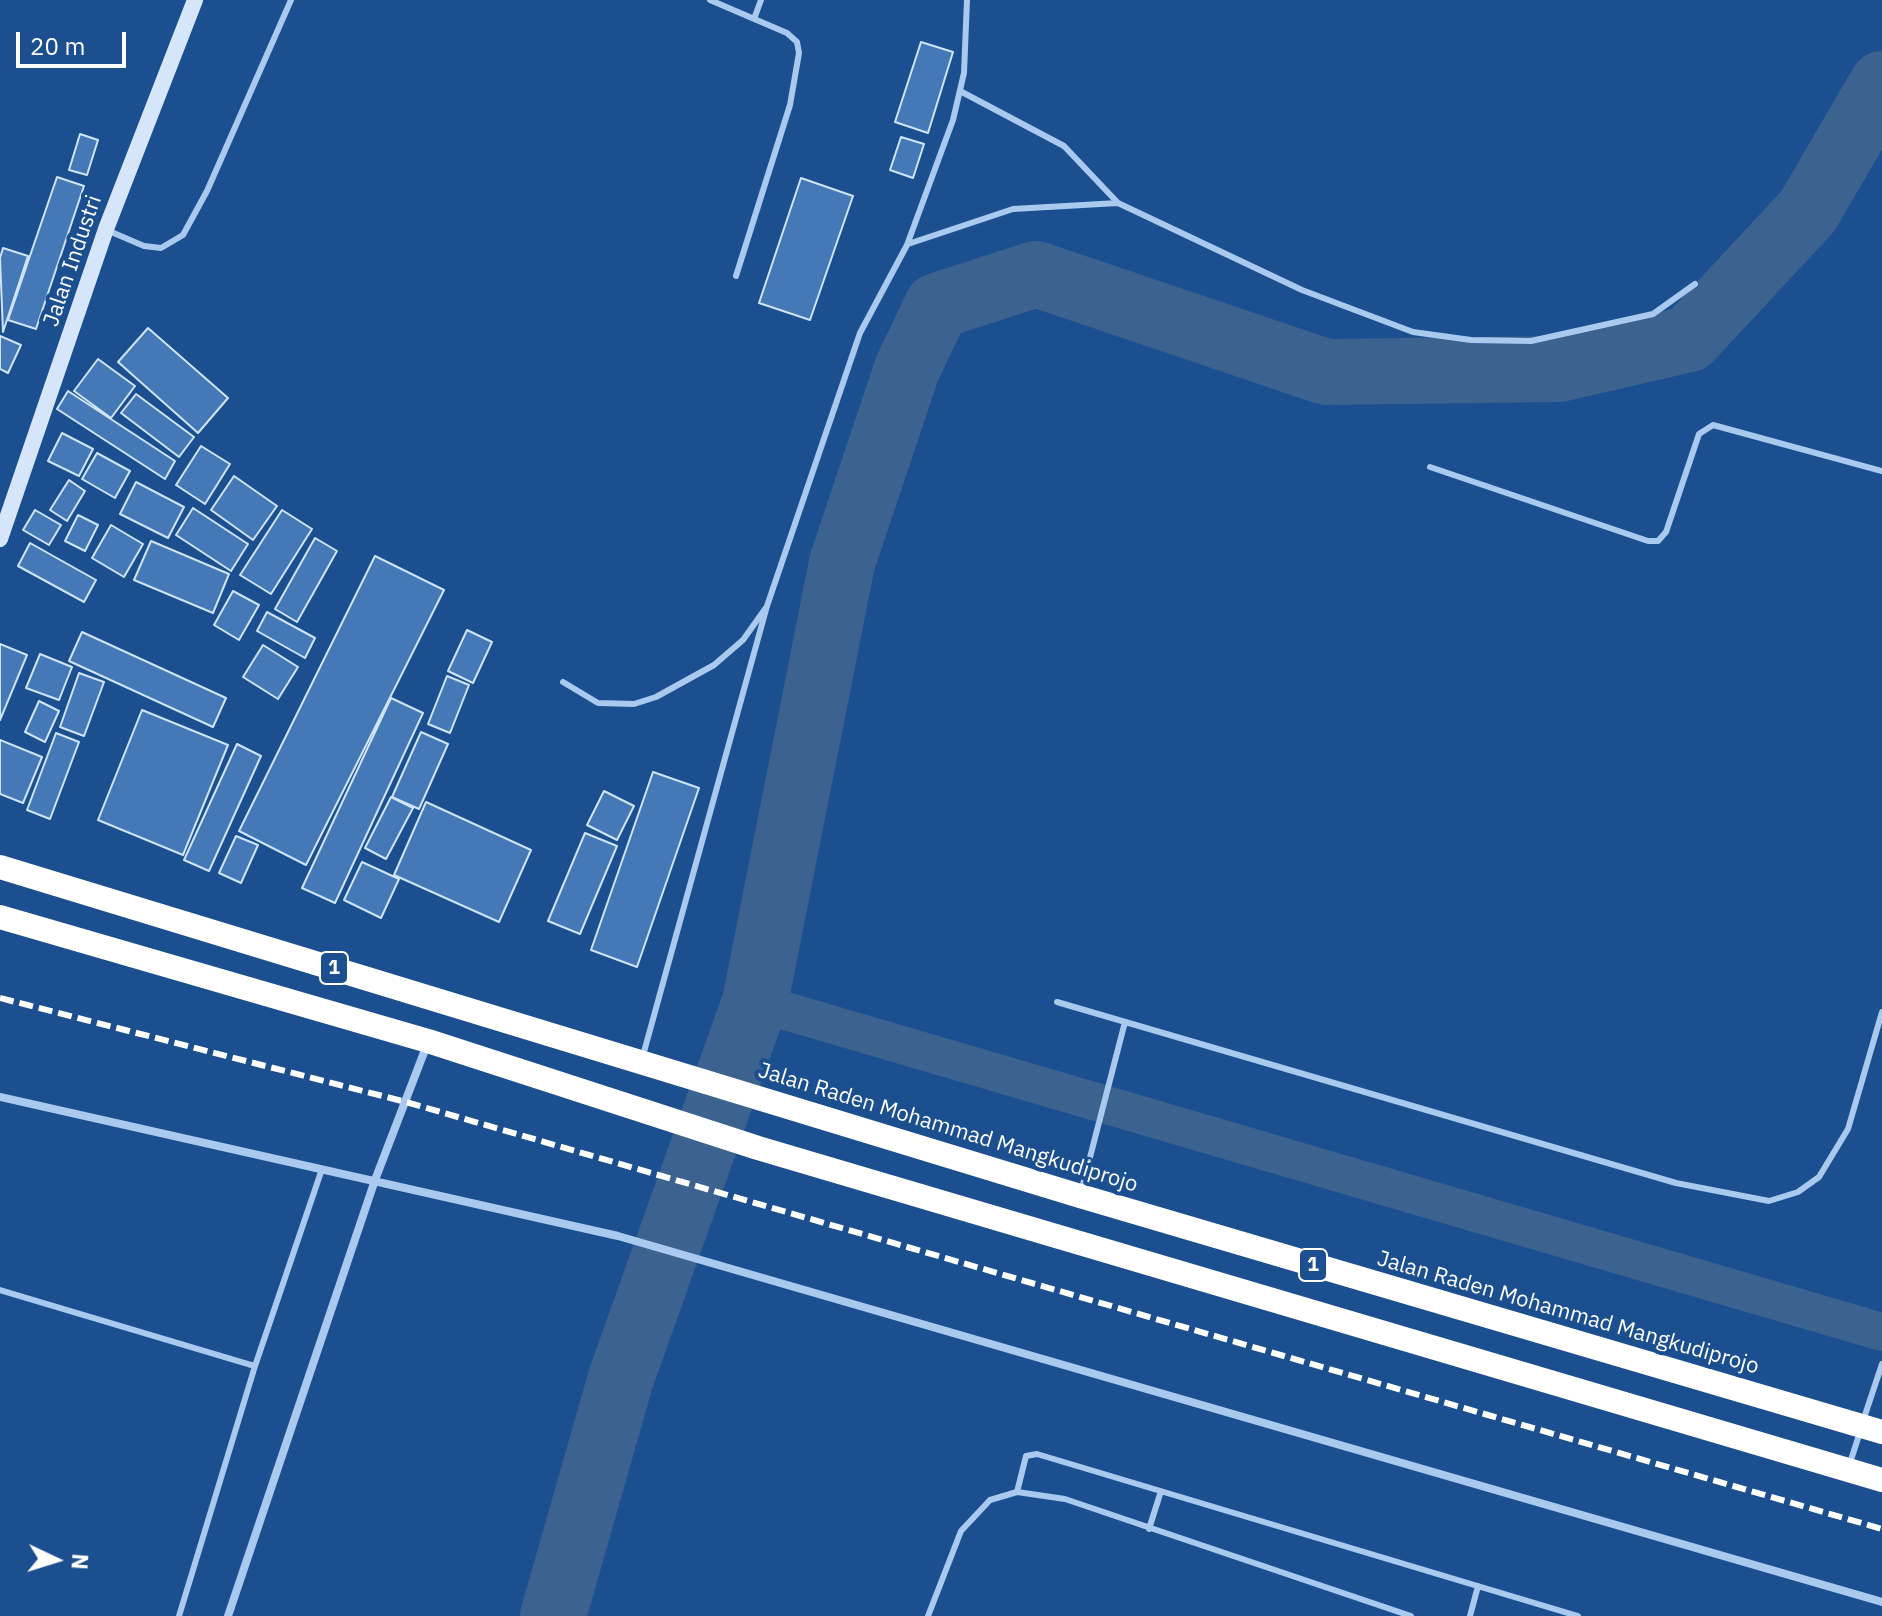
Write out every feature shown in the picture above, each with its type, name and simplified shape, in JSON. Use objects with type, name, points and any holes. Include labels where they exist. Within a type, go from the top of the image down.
[{"type":"highway","name":"Jalan Raden Mohammad Mangkudiprojo","points":[[0,867],[1080,1196],[1872,1429]]},
{"type":"highway","name":"1","points":[[0,917],[428,1041],[758,1148],[1882,1480]]},
{"type":"street","name":"Jalan Industri","points":[[0,539],[106,229],[195,0]]},
{"type":"street","points":[[228,1616],[375,1180],[428,1041]]},
{"type":"street","points":[[0,1097],[618,1236],[1882,1602]]},
{"type":"lane","points":[[106,229],[150,247],[171,245],[183,235],[202,201],[291,0]]},
{"type":"lane","points":[[710,0],[791,36],[797,42],[799,59],[790,105],[736,276]]},
{"type":"lane","points":[[754,19],[761,0]]},
{"type":"lane","points":[[641,1061],[767,606],[860,333],[907,245],[953,120],[960,91],[967,0]]},
{"type":"lane","points":[[960,91],[1064,146],[1118,203],[1302,290],[1413,332],[1471,340],[1531,341],[1653,314],[1695,284]]},
{"type":"lane","points":[[907,245],[1013,209],[1118,203]]},
{"type":"lane","points":[[1430,467],[1648,541],[1658,541],[1666,532],[1699,434],[1713,425],[1882,471]]},
{"type":"lane","points":[[563,682],[598,703],[634,704],[656,697],[714,665],[743,640],[767,606]]},
{"type":"lane","points":[[1057,1002],[1676,1183],[1769,1201],[1798,1192],[1819,1177],[1848,1129],[1882,1012]]},
{"type":"lane","points":[[1080,1196],[1094,1155],[1125,1022]]},
{"type":"lane","points":[[179,1616],[255,1366],[322,1169]]},
{"type":"lane","points":[[0,1290],[255,1366]]},
{"type":"lane","points":[[1848,1470],[1872,1429],[1875,1386],[1882,1364]]},
{"type":"lane","points":[[1017,1492],[1026,1456],[1031,1453],[1578,1616]]},
{"type":"lane","points":[[1149,1529],[1161,1491]]},
{"type":"lane","points":[[928,1616],[961,1531],[990,1500],[1017,1492],[1065,1499],[1411,1616]]},
{"type":"lane","points":[[1470,1616],[1478,1586]]},
{"type":"building","points":[[921,42],[953,52],[928,133],[895,122]]},
{"type":"building","points":[[80,134],[98,140],[87,175],[69,170]]},
{"type":"building","points":[[901,137],[924,144],[913,178],[890,170]]},
{"type":"building","points":[[57,177],[84,186],[36,329],[8,320]]},
{"type":"building","points":[[801,178],[853,196],[810,320],[759,303]]},
{"type":"building","points":[[3,248],[28,256],[3,332],[0,258]]},
{"type":"building","points":[[148,328],[228,398],[198,433],[118,362]]},
{"type":"building","points":[[0,336],[21,345],[8,373],[0,369]]},
{"type":"building","points":[[98,359],[135,386],[111,418],[74,391]]},
{"type":"building","points":[[68,391],[175,461],[165,479],[57,409]]},
{"type":"building","points":[[136,394],[194,437],[179,457],[121,413]]},
{"type":"building","points":[[62,433],[93,449],[79,476],[48,461]]},
{"type":"building","points":[[201,446],[230,464],[205,504],[176,485]]},
{"type":"building","points":[[97,453],[130,471],[115,498],[82,479]]},
{"type":"building","points":[[234,476],[277,506],[253,540],[211,510]]},
{"type":"building","points":[[69,480],[85,491],[67,521],[50,510]]},
{"type":"building","points":[[136,482],[184,507],[168,538],[120,514]]},
{"type":"building","points":[[193,508],[248,544],[231,571],[176,535]]},
{"type":"building","points":[[35,510],[61,525],[49,545],[23,530]]},
{"type":"building","points":[[282,510],[312,529],[271,594],[240,575]]},
{"type":"building","points":[[78,515],[98,525],[85,551],[65,541]]},
{"type":"building","points":[[111,525],[143,544],[124,577],[92,558]]},
{"type":"building","points":[[315,538],[337,551],[297,622],[275,609]]},
{"type":"building","points":[[151,541],[229,574],[213,613],[134,580]]},
{"type":"building","points":[[30,543],[96,580],[84,602],[18,566]]},
{"type":"building","points":[[375,556],[444,590],[306,865],[239,831]]},
{"type":"building","points":[[233,591],[259,605],[239,640],[214,625]]},
{"type":"building","points":[[267,612],[315,638],[305,658],[257,631]]},
{"type":"building","points":[[467,630],[492,642],[473,683],[448,671]]},
{"type":"building","points":[[82,632],[226,698],[213,727],[69,661]]},
{"type":"building","points":[[0,644],[27,655],[0,720]]},
{"type":"building","points":[[263,645],[298,667],[278,699],[243,677]]},
{"type":"building","points":[[40,654],[72,667],[59,700],[26,688]]},
{"type":"building","points":[[79,673],[104,682],[84,736],[60,727]]},
{"type":"building","points":[[447,676],[469,685],[450,733],[428,724]]},
{"type":"building","points":[[391,698],[423,713],[335,903],[302,888]]},
{"type":"building","points":[[39,701],[59,711],[45,742],[25,732]]},
{"type":"building","points":[[142,710],[228,745],[183,855],[98,820]]},
{"type":"building","points":[[421,732],[448,744],[419,809],[392,797]]},
{"type":"building","points":[[56,733],[79,742],[50,819],[27,810]]},
{"type":"building","points":[[0,740],[42,757],[23,803],[0,794]]},
{"type":"building","points":[[237,744],[261,756],[209,871],[184,860]]},
{"type":"building","points":[[653,772],[699,788],[637,967],[591,950]]},
{"type":"building","points":[[604,791],[634,806],[617,840],[587,825]]},
{"type":"building","points":[[391,797],[413,808],[386,859],[365,848]]},
{"type":"building","points":[[426,802],[531,850],[499,922],[394,875]]},
{"type":"building","points":[[585,833],[617,846],[580,934],[548,921]]},
{"type":"building","points":[[236,836],[258,845],[241,883],[219,873]]},
{"type":"building","points":[[362,862],[399,879],[381,918],[344,900]]},
{"type":"waterway","points":[[553,1616],[621,1378],[755,1002],[842,563],[907,369],[937,306],[1036,274],[1326,372],[1559,369],[1689,339],[1808,211],[1882,84]]},
{"type":"waterway","points":[[755,1002],[1882,1332]]},
{"type":"railway","points":[[0,998],[406,1102],[1882,1529]]}]
